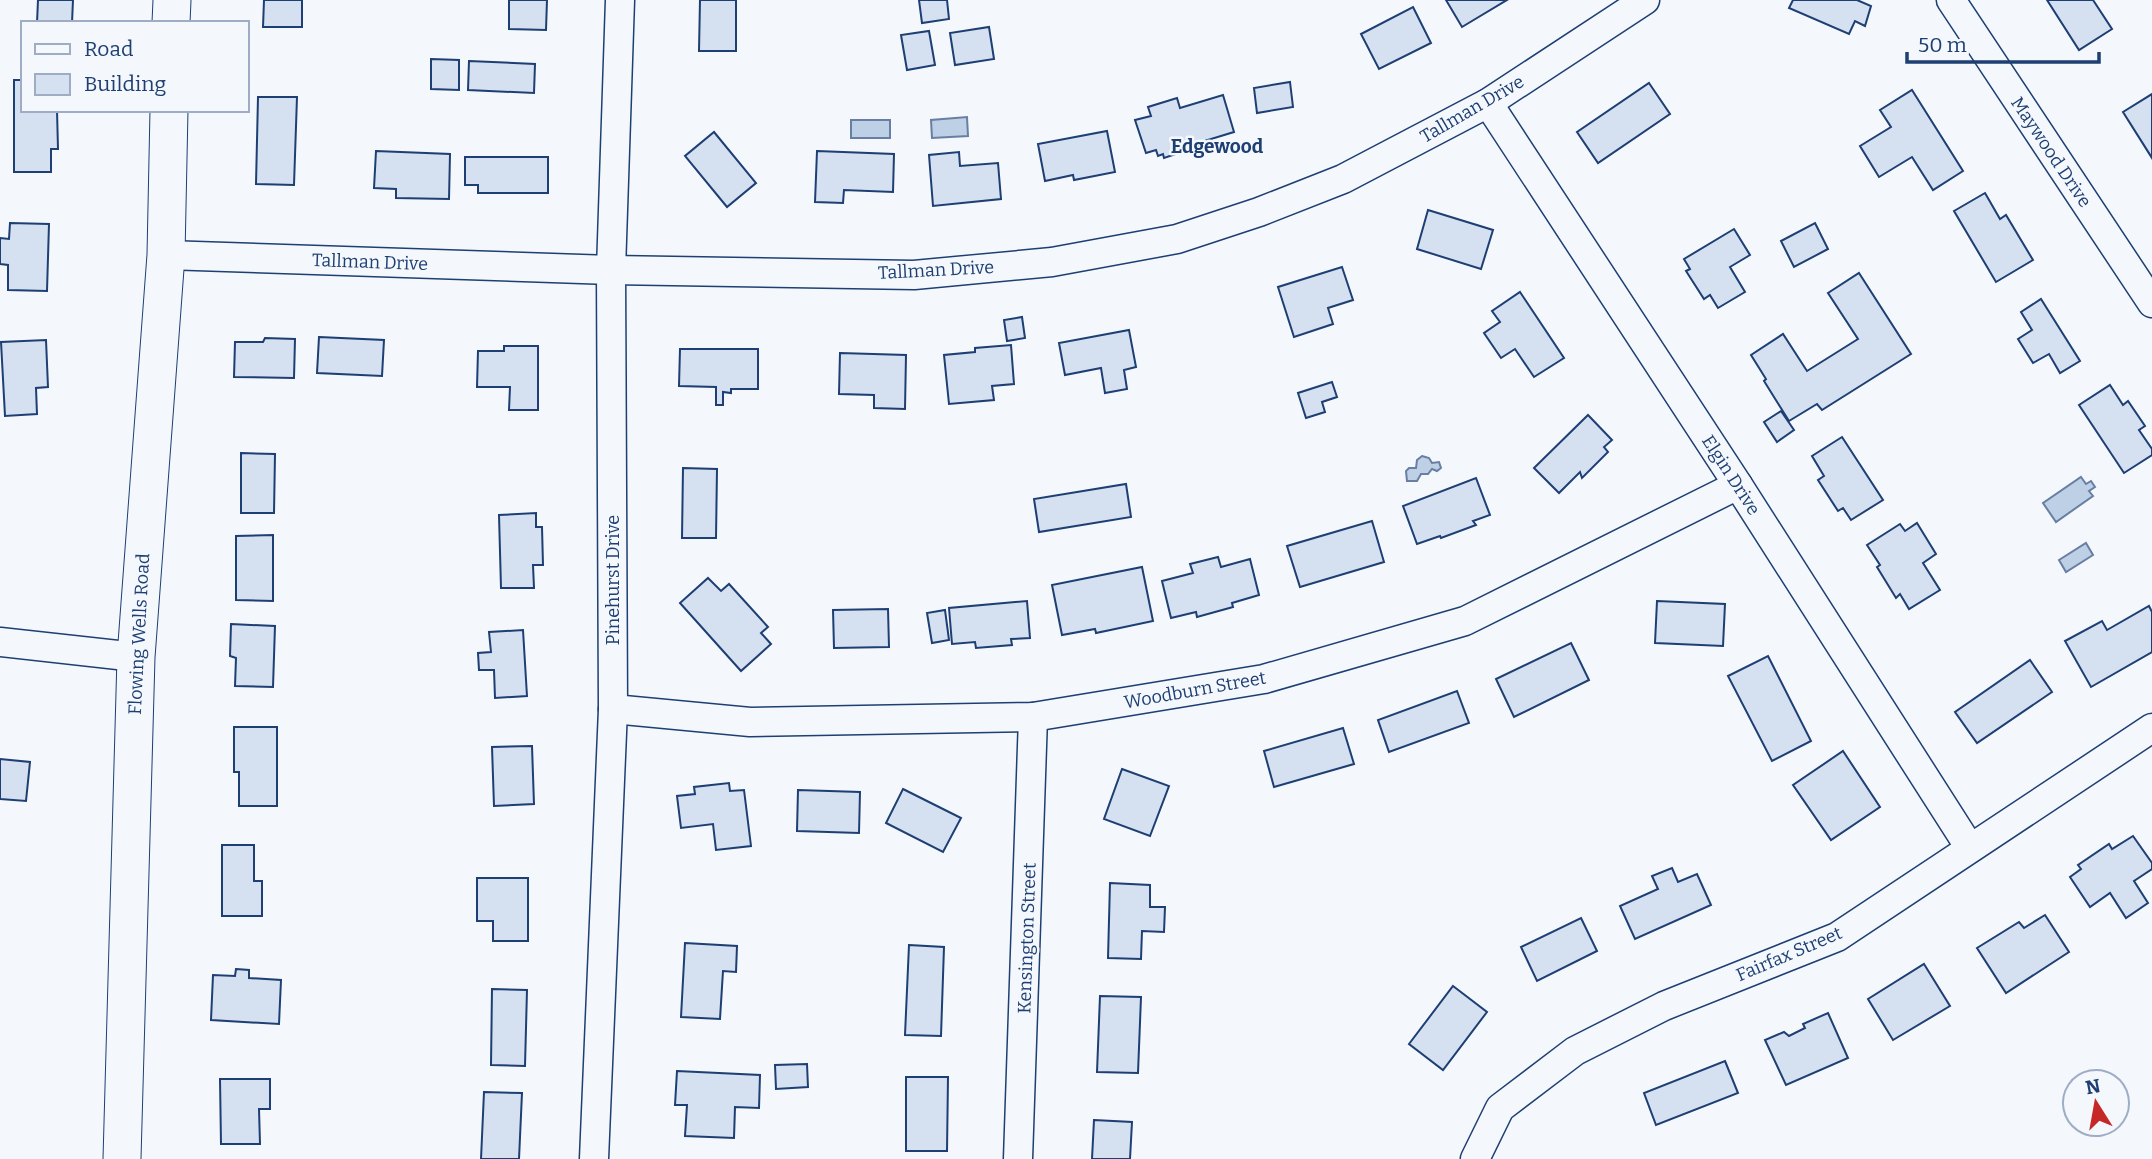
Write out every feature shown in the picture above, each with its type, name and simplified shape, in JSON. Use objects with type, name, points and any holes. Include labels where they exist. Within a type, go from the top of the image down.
[{"type":"main road","points":[[172,0],[172,21]]},
{"type":"main road","name":"Flowing Wells Road","points":[[122,1159],[136,657],[166,255],[169,112]]},
{"type":"street","name":"Pinehurst Drive","points":[[594,1159],[613,709],[611,270],[620,0]]},
{"type":"street","name":"Tallman Drive","points":[[166,255],[611,270],[914,275],[1052,261],[1177,239],[1259,212],[1343,179],[1488,103],[1645,0]]},
{"type":"street","name":"Maywood Drive","points":[[1951,0],[2152,303]]},
{"type":"street","name":"Elgin Drive","points":[[1488,103],[1738,485],[1970,848]]},
{"type":"street","name":"Woodburn Street","points":[[613,709],[750,722],[1033,717],[1264,679],[1465,621],[1738,485]]},
{"type":"street","points":[[0,642],[136,657]]},
{"type":"street","name":"Kensington Street","points":[[1018,1159],[1033,717]]},
{"type":"street","name":"Fairfax Street","points":[[1475,1159],[1500,1108],[1574,1051],[1664,1006],[1837,937],[2152,728]]},
{"type":"water","points":[[967,117],[968,136],[932,138],[931,120]]},
{"type":"water","points":[[851,120],[890,120],[890,138],[851,138]]},
{"type":"water","points":[[1422,456],[1429,458],[1432,463],[1439,462],[1441,468],[1421,474],[1417,481],[1407,481],[1406,471],[1416,468],[1417,460]]},
{"type":"water","points":[[2081,477],[2086,484],[2091,481],[2095,487],[2089,491],[2093,496],[2056,522],[2043,503]]},
{"type":"water","points":[[2086,543],[2093,555],[2066,572],[2059,560]]},
{"type":"building","points":[[38,0],[73,0],[72,21],[37,21]]},
{"type":"building","points":[[264,0],[302,0],[302,27],[263,27]]},
{"type":"building","points":[[509,0],[547,0],[546,30],[509,29]]},
{"type":"building","points":[[700,0],[736,0],[736,51],[699,51]]},
{"type":"building","points":[[919,0],[947,0],[949,19],[922,23]]},
{"type":"building","points":[[1446,0],[1507,0],[1462,27]]},
{"type":"building","points":[[1793,0],[1857,0],[1871,6],[1865,26],[1855,21],[1849,34],[1789,8]]},
{"type":"building","points":[[2047,0],[2093,0],[2112,29],[2079,50]]},
{"type":"building","points":[[1413,7],[1431,43],[1379,69],[1361,34]]},
{"type":"building","points":[[989,27],[994,59],[955,65],[950,33]]},
{"type":"building","points":[[929,31],[935,65],[907,70],[901,35]]},
{"type":"building","points":[[431,59],[459,60],[459,90],[431,89]]},
{"type":"building","points":[[469,61],[535,64],[534,93],[468,90]]},
{"type":"building","points":[[14,80],[21,80],[21,112],[57,112],[58,149],[51,149],[51,172],[14,172]]},
{"type":"building","points":[[1290,82],[1293,107],[1257,113],[1254,88]]},
{"type":"building","points":[[1649,83],[1670,114],[1598,163],[1577,132]]},
{"type":"building","points":[[1912,90],[1963,171],[1933,190],[1912,157],[1879,177],[1860,146],[1891,127],[1880,110]]},
{"type":"building","points":[[2152,94],[2152,158],[2123,112]]},
{"type":"building","points":[[1223,95],[1234,132],[1201,142],[1203,145],[1164,158],[1163,154],[1158,156],[1156,150],[1146,153],[1135,120],[1151,116],[1148,107],[1177,98],[1180,108]]},
{"type":"building","points":[[258,97],[297,97],[294,185],[256,184]]},
{"type":"building","points":[[1107,131],[1115,172],[1074,180],[1073,175],[1045,181],[1038,144]]},
{"type":"building","points":[[714,132],[756,183],[727,207],[685,156]]},
{"type":"building","points":[[376,151],[450,154],[449,199],[396,198],[396,189],[374,188]]},
{"type":"building","points":[[817,151],[894,154],[893,192],[844,190],[843,203],[815,202]]},
{"type":"building","points":[[959,152],[960,166],[998,163],[1001,199],[933,206],[929,155]]},
{"type":"building","points":[[465,157],[548,157],[548,193],[478,193],[478,185],[465,185]]},
{"type":"building","points":[[1985,193],[2000,219],[2006,215],[2033,260],[1996,282],[1954,211]]},
{"type":"building","points":[[1428,210],[1493,230],[1481,269],[1417,249]]},
{"type":"building","points":[[10,223],[49,224],[47,291],[8,290],[8,265],[0,264],[0,238],[9,239]]},
{"type":"building","points":[[1815,223],[1828,249],[1794,267],[1781,241]]},
{"type":"building","points":[[1734,229],[1750,255],[1730,267],[1745,292],[1718,308],[1710,295],[1704,299],[1686,271],[1690,269],[1684,259]]},
{"type":"building","points":[[1342,267],[1353,300],[1328,308],[1333,324],[1294,337],[1278,287]]},
{"type":"building","points":[[1859,273],[1911,354],[1822,410],[1817,404],[1789,421],[1751,355],[1783,334],[1807,371],[1858,339],[1828,293]]},
{"type":"building","points":[[1520,292],[1564,358],[1534,377],[1515,349],[1501,358],[1484,333],[1500,322],[1492,311]]},
{"type":"building","points":[[2041,299],[2080,361],[2060,373],[2049,354],[2033,363],[2018,339],[2032,330],[2021,312]]},
{"type":"building","points":[[1022,317],[1025,338],[1007,341],[1004,320]]},
{"type":"building","points":[[1129,330],[1136,367],[1124,370],[1127,389],[1105,393],[1101,368],[1065,375],[1059,343]]},
{"type":"building","points":[[319,337],[384,340],[382,376],[317,373]]},
{"type":"building","points":[[265,338],[295,339],[294,378],[234,377],[235,342],[263,342]]},
{"type":"building","points":[[46,340],[48,387],[36,388],[37,414],[5,416],[1,342]]},
{"type":"building","points":[[1011,345],[1014,384],[992,386],[994,400],[949,404],[944,355],[975,352],[975,348]]},
{"type":"building","points":[[504,346],[538,346],[538,410],[509,410],[510,387],[477,387],[478,351],[504,351]]},
{"type":"building","points":[[680,349],[758,349],[758,389],[731,389],[731,393],[723,392],[723,405],[716,405],[716,387],[679,386]]},
{"type":"building","points":[[840,353],[906,355],[905,409],[874,408],[874,395],[839,394]]},
{"type":"building","points":[[1332,382],[1337,397],[1322,402],[1325,412],[1306,418],[1298,393]]},
{"type":"building","points":[[2110,385],[2123,405],[2128,401],[2145,426],[2139,430],[2152,449],[2152,455],[2124,473],[2079,405]]},
{"type":"building","points":[[1781,411],[1794,430],[1777,442],[1764,422]]},
{"type":"building","points":[[1588,415],[1612,440],[1604,447],[1608,452],[1582,478],[1580,472],[1559,493],[1534,468]]},
{"type":"building","points":[[1842,437],[1883,500],[1851,520],[1843,508],[1838,511],[1818,480],[1824,476],[1812,456]]},
{"type":"building","points":[[241,453],[275,454],[274,513],[241,513]]},
{"type":"building","points":[[683,468],[717,469],[716,538],[682,538]]},
{"type":"building","points":[[1476,478],[1490,515],[1473,521],[1476,525],[1417,544],[1403,506]]},
{"type":"building","points":[[1126,484],[1131,517],[1039,532],[1034,499]]},
{"type":"building","points":[[536,513],[536,527],[542,527],[543,565],[533,565],[534,588],[501,588],[499,515]]},
{"type":"building","points":[[1372,521],[1384,562],[1300,587],[1287,546]]},
{"type":"building","points":[[1917,523],[1936,554],[1923,563],[1940,590],[1909,609],[1900,594],[1896,598],[1867,545],[1900,524],[1905,531]]},
{"type":"building","points":[[273,535],[273,601],[236,600],[236,536]]},
{"type":"building","points":[[1218,557],[1221,567],[1250,559],[1259,595],[1232,603],[1233,607],[1197,617],[1196,612],[1171,618],[1162,581],[1193,573],[1190,564]]},
{"type":"building","points":[[1142,567],[1153,621],[1096,633],[1095,629],[1062,635],[1052,585]]},
{"type":"building","points":[[708,578],[721,591],[729,584],[768,627],[761,633],[771,644],[741,671],[680,603]]},
{"type":"building","points":[[1027,601],[1030,638],[1011,639],[1012,645],[976,648],[975,642],[952,644],[949,608]]},
{"type":"building","points":[[1657,601],[1725,604],[1723,646],[1655,643]]},
{"type":"building","points":[[2149,606],[2152,612],[2152,652],[2091,687],[2065,641],[2102,621],[2107,630]]},
{"type":"building","points":[[888,609],[889,647],[834,648],[833,610]]},
{"type":"building","points":[[945,610],[949,640],[932,643],[927,613]]},
{"type":"building","points":[[231,624],[275,626],[273,687],[235,686],[236,658],[230,656]]},
{"type":"building","points":[[523,630],[527,696],[495,698],[494,670],[479,670],[478,653],[491,652],[489,632]]},
{"type":"building","points":[[1571,643],[1589,680],[1514,717],[1496,679]]},
{"type":"building","points":[[1768,656],[1811,741],[1772,761],[1728,676]]},
{"type":"building","points":[[2030,660],[2052,692],[1977,743],[1955,712]]},
{"type":"building","points":[[1457,691],[1469,723],[1389,752],[1378,720]]},
{"type":"building","points":[[234,727],[277,727],[277,806],[239,806],[239,772],[234,772]]},
{"type":"building","points":[[1343,728],[1354,764],[1274,787],[1264,751]]},
{"type":"building","points":[[532,746],[534,804],[494,806],[492,747]]},
{"type":"building","points":[[1843,751],[1880,807],[1831,840],[1793,785]]},
{"type":"building","points":[[0,759],[30,762],[26,801],[0,799]]},
{"type":"building","points":[[1122,769],[1169,786],[1150,836],[1104,819]]},
{"type":"building","points":[[729,783],[730,791],[744,790],[751,846],[716,850],[713,824],[681,828],[677,796],[695,794],[694,787]]},
{"type":"building","points":[[903,789],[961,818],[943,852],[886,823]]},
{"type":"building","points":[[798,790],[860,792],[859,833],[797,831]]},
{"type":"building","points":[[2133,836],[2152,863],[2152,869],[2134,881],[2148,903],[2126,918],[2110,893],[2090,907],[2070,877],[2081,869],[2078,865],[2109,844],[2112,849]]},
{"type":"building","points":[[222,845],[254,845],[254,881],[262,881],[262,916],[222,916]]},
{"type":"building","points":[[1672,868],[1678,882],[1697,874],[1711,905],[1635,939],[1620,906],[1658,889],[1652,876]]},
{"type":"building","points":[[477,878],[528,878],[528,941],[493,941],[493,921],[477,921]]},
{"type":"building","points":[[1110,883],[1150,885],[1150,907],[1165,907],[1164,932],[1142,931],[1141,959],[1108,958]]},
{"type":"building","points":[[2045,915],[2069,952],[2006,993],[1977,948],[2019,922],[2024,928]]},
{"type":"building","points":[[1581,918],[1597,951],[1537,981],[1521,947]]},
{"type":"building","points":[[685,943],[737,946],[736,972],[723,971],[720,1019],[681,1017]]},
{"type":"building","points":[[909,945],[944,947],[941,1036],[905,1035]]},
{"type":"building","points":[[1924,964],[1950,1006],[1893,1040],[1868,999]]},
{"type":"building","points":[[236,969],[249,970],[249,978],[281,980],[279,1024],[211,1020],[213,975],[235,976]]},
{"type":"building","points":[[1453,986],[1487,1012],[1443,1070],[1409,1044]]},
{"type":"building","points":[[492,989],[527,990],[525,1066],[491,1065]]},
{"type":"building","points":[[1100,996],[1141,997],[1138,1073],[1097,1072]]},
{"type":"building","points":[[1828,1013],[1848,1058],[1786,1085],[1765,1040],[1784,1032],[1789,1036],[1805,1028],[1803,1024]]},
{"type":"building","points":[[1725,1061],[1738,1093],[1656,1125],[1644,1093]]},
{"type":"building","points":[[807,1064],[808,1087],[776,1089],[775,1065]]},
{"type":"building","points":[[677,1071],[760,1075],[759,1108],[735,1107],[734,1138],[685,1136],[687,1105],[675,1105]]},
{"type":"building","points":[[906,1077],[948,1077],[947,1151],[906,1151]]},
{"type":"building","points":[[220,1079],[270,1079],[270,1109],[259,1109],[260,1144],[221,1144]]},
{"type":"building","points":[[484,1092],[522,1093],[519,1159],[481,1159]]},
{"type":"building","points":[[1094,1120],[1132,1122],[1130,1159],[1092,1159]]},
{"type":"district","name":"Edgewood","points":[[1217,146]]}]
